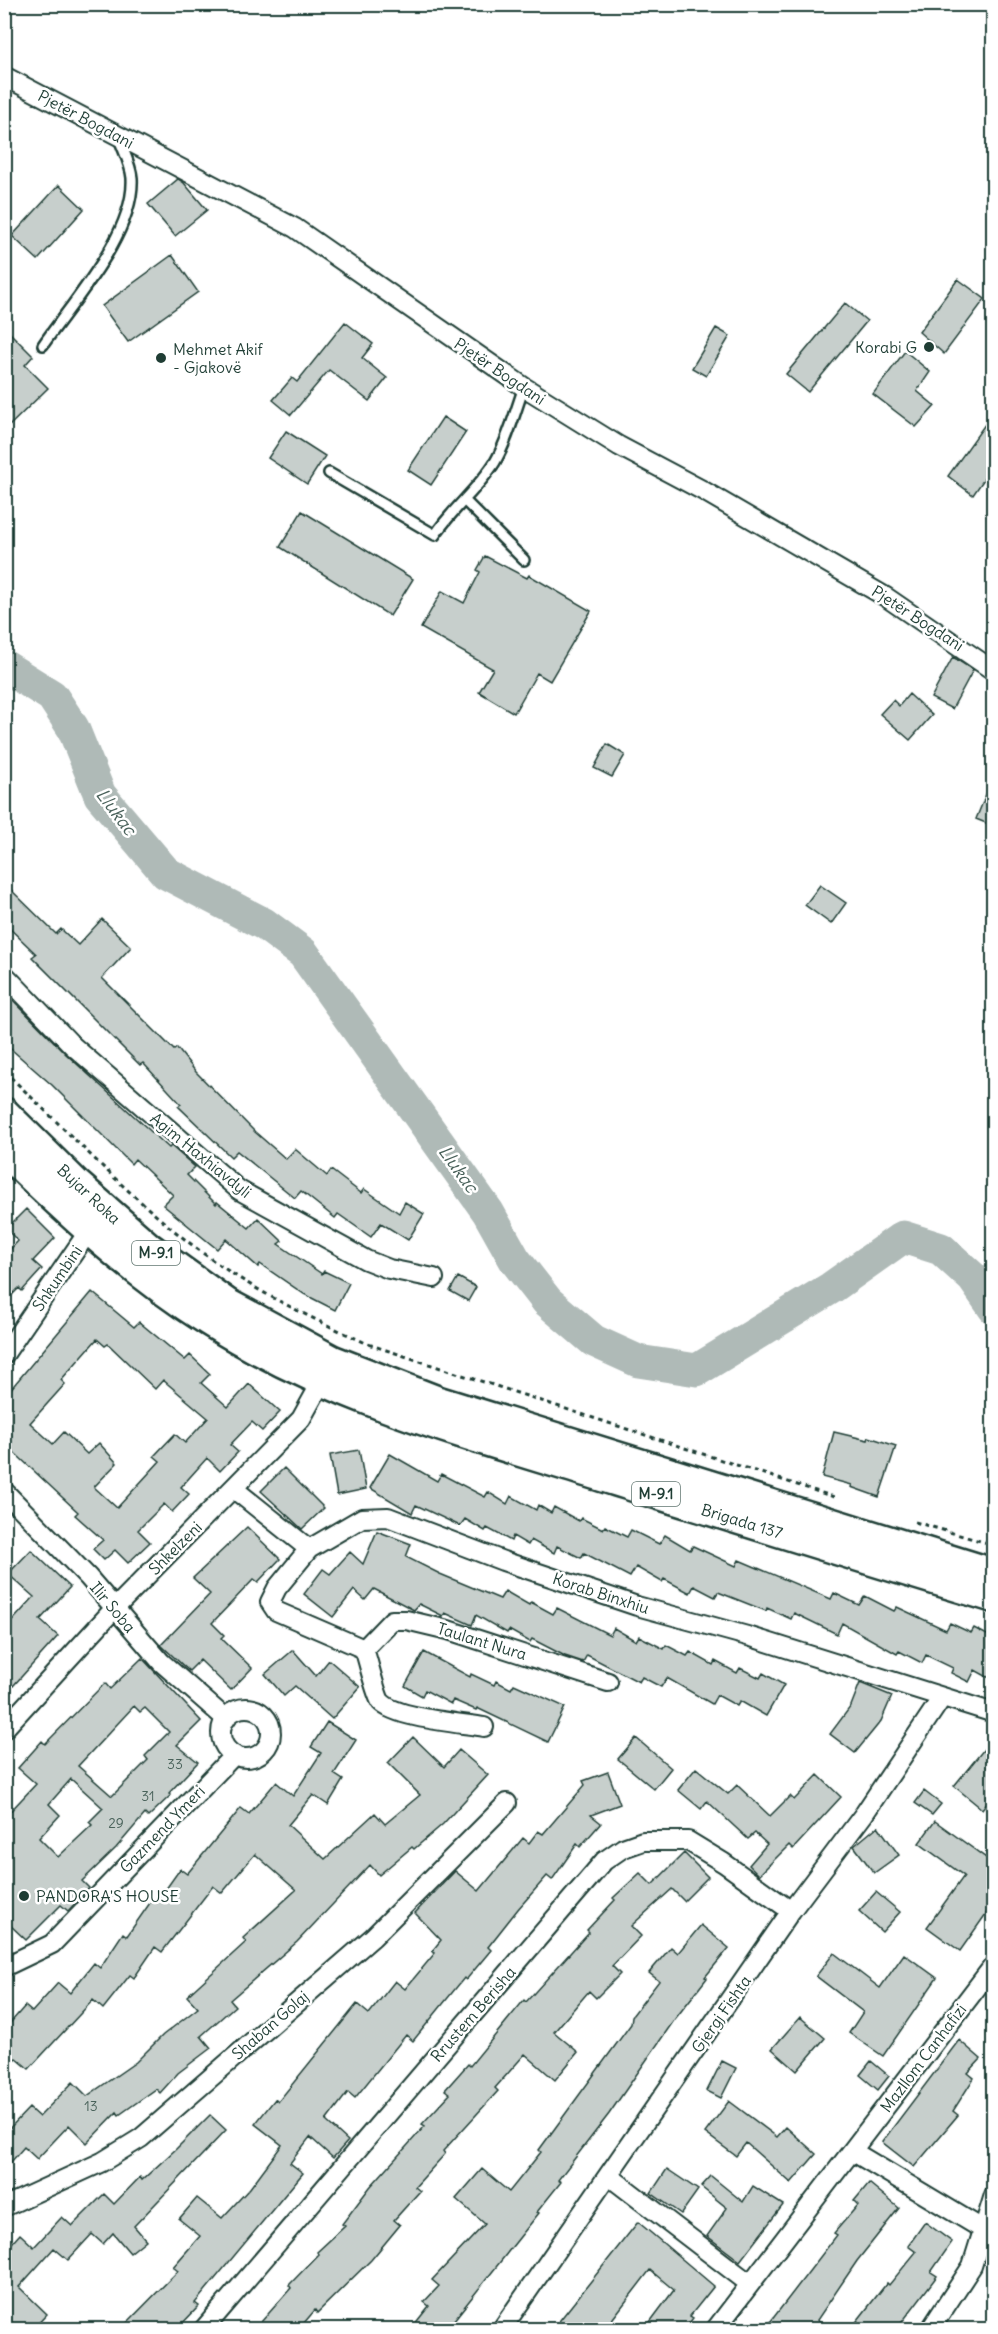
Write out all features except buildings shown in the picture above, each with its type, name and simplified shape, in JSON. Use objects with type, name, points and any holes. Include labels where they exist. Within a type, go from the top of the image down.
[{"type":"main road","name":"Bujar Roka","points":[[4,1112],[86,1192],[149,1247],[327,1371]]},
{"type":"main road","name":"Bujar Roka","points":[[4,1151],[88,1232],[159,1288],[209,1322],[327,1371]]},
{"type":"main road","name":"Brigada 137","points":[[327,1371],[436,1400],[993,1573]]},
{"type":"main road","name":"Brigada 137","points":[[327,1371],[419,1420],[993,1598]]},
{"type":"street","name":"Pjetër Bogdani","points":[[4,76],[295,228],[524,387],[619,446],[702,490],[886,597],[993,671]]},
{"type":"street","name":"Agim Haxhiavdyli","points":[[4,974],[73,1046],[239,1190],[366,1260],[389,1269],[434,1278]]},
{"type":"street","name":"Shkumbini","points":[[4,1355],[88,1232]]},
{"type":"street","name":"Shkelzeni","points":[[4,1729],[114,1609],[301,1419],[327,1371]]},
{"type":"street","points":[[234,1488],[309,1549],[277,1588],[270,1602],[276,1611],[364,1649],[377,1696],[382,1703],[395,1711],[484,1727]]},
{"type":"street","name":"Ilir Soba","points":[[4,1491],[88,1577],[161,1662],[226,1719]]},
{"type":"street","name":"Korab Binxhiu","points":[[309,1549],[362,1518],[388,1517],[503,1561],[637,1606],[751,1636],[941,1699],[993,1713]]},
{"type":"street","name":"Taulant Nura","points":[[364,1649],[392,1620],[406,1620],[448,1630],[608,1682]]},
{"type":"street","name":"Gjergj Fishta","points":[[501,2330],[791,1911],[864,1814],[941,1699]]},
{"type":"street","points":[[248,1708],[262,1713],[270,1726],[270,1741],[261,1753],[247,1758],[234,1755],[225,1747],[221,1738],[226,1719],[238,1709],[248,1708]]},
{"type":"street","name":"Gazmend Ymeri","points":[[4,1968],[52,1944],[234,1755]]},
{"type":"street","name":"Shaban Golaj","points":[[4,2207],[102,2162],[141,2138],[373,1936],[507,1803]]},
{"type":"street","name":"Rrustem Berisha","points":[[203,2330],[604,1861],[623,1848],[643,1841],[688,1841],[724,1863],[791,1911]]},
{"type":"street","name":"Mazllom Canhafizi","points":[[715,2330],[993,1970]]},
{"type":"street","points":[[852,2151],[989,2233]]},
{"type":"street","points":[[609,2176],[750,2284]]},
{"type":"street","points":[[930,2330],[972,2266],[989,2233],[993,2195]]},
{"type":"lane","points":[[43,345],[118,237],[131,203],[132,176],[119,138]]},
{"type":"lane","points":[[329,473],[435,534],[448,515],[464,500],[495,461],[524,387]]},
{"type":"lane","points":[[464,500],[524,560]]},
{"type":"path","points":[[4,1071],[162,1222],[213,1261],[295,1310],[368,1344],[841,1499]]},
{"type":"path","points":[[905,1519],[993,1545]]},
{"type":"waterway","name":"Llukac","points":[[4,666],[52,696],[73,728],[100,795],[166,873],[264,924],[303,953],[488,1212],[515,1260],[547,1301],[594,1341],[638,1361],[697,1370],[831,1288],[903,1237],[941,1249],[973,1278],[994,1308]]},
{"type":"place","name":"Korabi G","points":[[929,347]]},
{"type":"place","name":"Mehmet Akif - Gjakovë","points":[[161,358]]},
{"type":"place","name":"PANDORA'S HOUSE","points":[[24,1896]]}]
